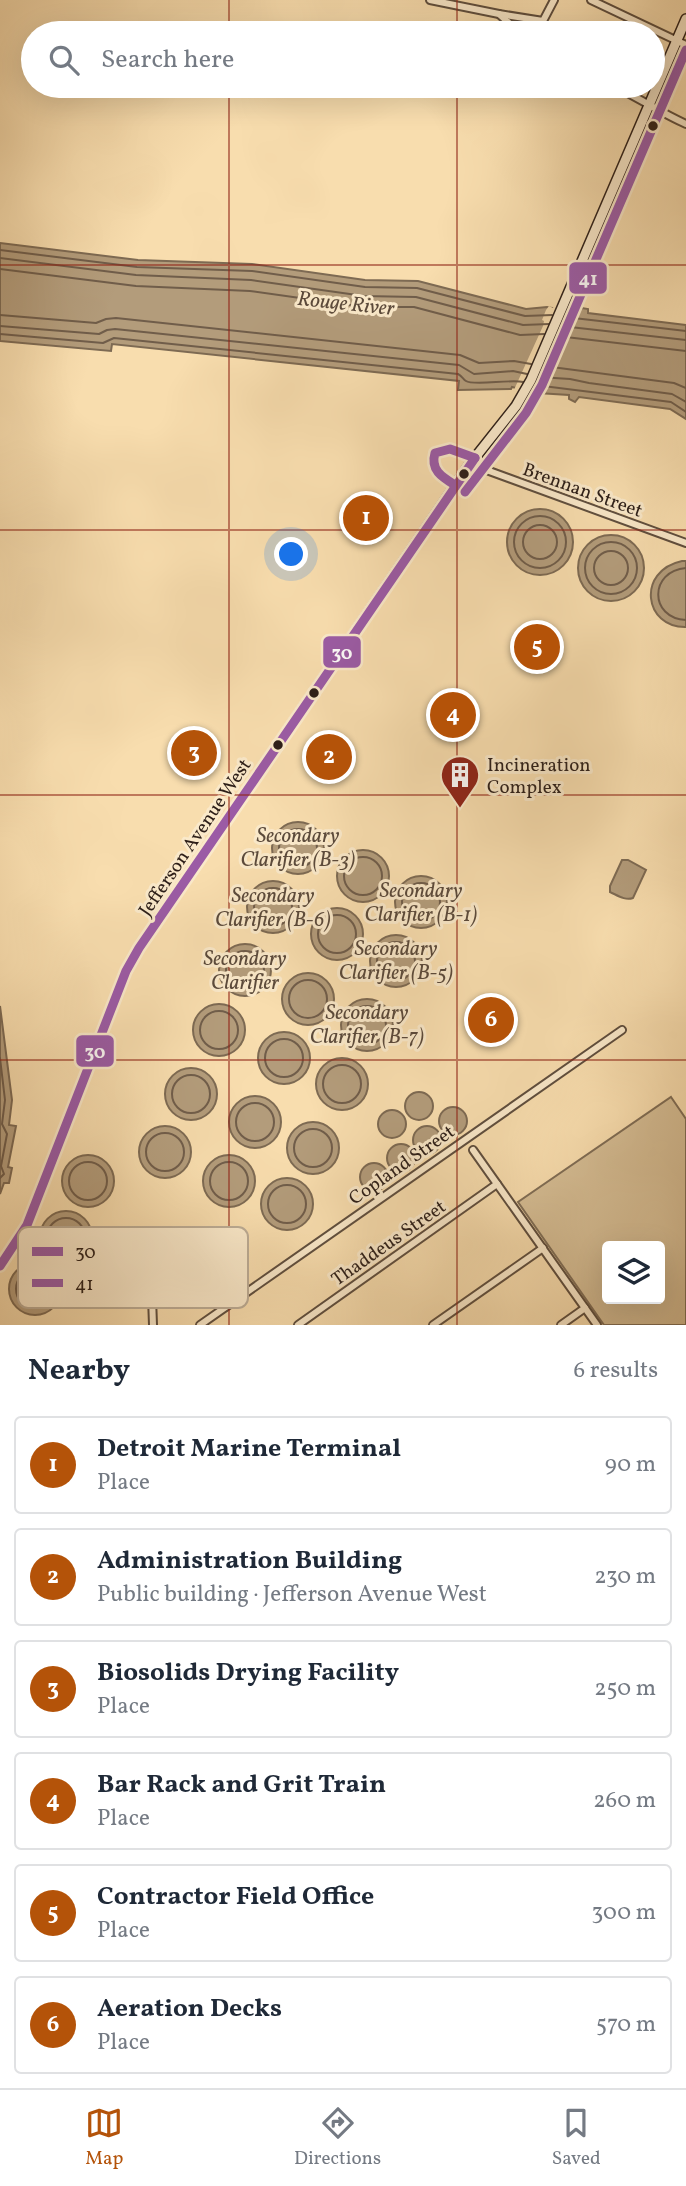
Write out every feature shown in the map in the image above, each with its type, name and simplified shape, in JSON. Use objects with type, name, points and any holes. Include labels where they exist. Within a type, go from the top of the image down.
[{"type":"main road","name":"Jefferson Avenue West","points":[[665,73],[681,43],[686,19]]},
{"type":"main road","name":"Jefferson Avenue West","points":[[26,1227],[126,971],[139,948],[456,485],[523,394],[652,98]]},
{"type":"main road","name":"Jefferson Avenue West","points":[[0,1266],[18,1239]]},
{"type":"street","points":[[430,0],[543,21],[554,0]]},
{"type":"street","points":[[591,0],[635,21]]},
{"type":"street","points":[[499,14],[507,21]]},
{"type":"street","points":[[665,35],[681,43]]},
{"type":"street","points":[[639,98],[686,124]]},
{"type":"street","name":"Brennan Street","points":[[456,485],[439,476],[432,466],[435,453],[442,448],[449,448],[473,461],[686,543]]},
{"type":"street","name":"Copland Street","points":[[248,1291],[622,1030]]},
{"type":"street","points":[[473,1150],[597,1325]]},
{"type":"street","name":"Thaddeus Street","points":[[298,1325],[497,1184]]},
{"type":"street","points":[[433,1325],[543,1248]]},
{"type":"street","name":"Copland Street","points":[[200,1325],[224,1308]]},
{"type":"street","points":[[561,1325],[585,1308]]},
{"type":"shaded area","points":[[671,1097],[686,1119],[686,1325],[604,1325],[518,1202]]},
{"type":"water","name":"Rouge River","points":[[0,243],[138,260],[252,264],[365,280],[418,281],[526,309],[547,307],[577,313],[582,308],[588,309],[588,313],[686,325],[686,419],[670,409],[579,397],[575,402],[569,399],[569,395],[537,393],[512,387],[458,390],[459,381],[112,344],[111,351],[0,341]]},
{"type":"water","points":[[534,509],[546,509],[558,514],[568,524],[573,542],[571,555],[558,570],[546,575],[534,575],[522,570],[512,560],[507,548],[507,536],[512,524],[522,514]]},
{"type":"water","points":[[605,535],[617,535],[629,540],[639,550],[644,568],[642,581],[629,596],[617,601],[605,601],[593,596],[583,586],[578,574],[578,562],[583,550],[593,540]]},
{"type":"water","points":[[686,561],[686,627],[672,625],[661,619],[651,598],[657,576],[667,567]]},
{"type":"water","name":"Secondary Clarifier (B-3)","points":[[298,822],[317,829],[324,848],[317,867],[298,874],[279,867],[272,848],[279,829]]},
{"type":"water","points":[[363,850],[382,857],[389,876],[382,895],[363,902],[344,895],[337,876],[344,857]]},
{"type":"water","points":[[622,860],[628,860],[646,870],[633,898],[630,899],[610,892],[610,886]]},
{"type":"water","name":"Secondary Clarifier (B-1)","points":[[421,876],[440,883],[447,902],[440,921],[421,928],[402,921],[395,902],[402,883]]},
{"type":"water","name":"Secondary Clarifier (B-6)","points":[[273,881],[292,888],[299,907],[292,926],[273,933],[254,926],[247,907],[254,888]]},
{"type":"water","name":"Secondary Clarifier (B-5)","points":[[337,908],[356,915],[363,934],[356,953],[337,960],[318,953],[311,934],[318,915]]},
{"type":"water","name":"Secondary Clarifier (B-5)","points":[[396,935],[415,942],[422,961],[415,980],[396,987],[377,980],[370,961],[377,942]]},
{"type":"water","name":"Secondary Clarifier","points":[[245,944],[264,951],[271,970],[264,989],[245,996],[226,989],[219,970],[226,951]]},
{"type":"water","name":"Secondary Clarifier","points":[[308,973],[327,980],[334,999],[327,1018],[308,1025],[289,1018],[282,999],[289,980]]},
{"type":"water","name":"Secondary Clarifier (B-7)","points":[[367,999],[386,1006],[393,1025],[386,1044],[367,1051],[348,1044],[341,1025],[348,1006]]},
{"type":"water","name":"Secondary Clarifier","points":[[219,1004],[238,1011],[245,1030],[238,1049],[219,1056],[200,1049],[193,1030],[200,1011]]},
{"type":"water","points":[[0,1006],[12,1100],[9,1125],[16,1126],[8,1167],[12,1168],[9,1183],[4,1183],[0,1194]]},
{"type":"water","name":"Secondary Clarifier","points":[[284,1032],[303,1039],[310,1058],[303,1077],[284,1084],[265,1077],[258,1058],[265,1039]]},
{"type":"water","points":[[342,1058],[361,1065],[368,1084],[361,1103],[342,1110],[323,1103],[316,1084],[323,1065]]},
{"type":"water","points":[[191,1068],[210,1075],[217,1094],[210,1113],[191,1120],[172,1113],[165,1094],[172,1075]]},
{"type":"water","points":[[419,1092],[429,1096],[433,1106],[429,1116],[419,1120],[409,1116],[405,1106],[409,1096]]},
{"type":"water","points":[[255,1096],[274,1103],[281,1122],[274,1141],[255,1148],[236,1141],[229,1122],[236,1103]]},
{"type":"water","points":[[453,1107],[463,1111],[467,1121],[463,1131],[453,1135],[443,1131],[439,1121],[443,1111]]},
{"type":"water","points":[[392,1110],[402,1114],[406,1124],[402,1134],[392,1138],[382,1134],[378,1124],[382,1114]]},
{"type":"water","points":[[313,1122],[332,1129],[339,1148],[332,1167],[313,1174],[294,1167],[287,1148],[294,1129]]},
{"type":"water","points":[[165,1126],[184,1133],[191,1152],[184,1171],[165,1178],[146,1171],[139,1152],[146,1133]]},
{"type":"water","points":[[427,1126],[437,1130],[441,1140],[437,1150],[427,1154],[417,1150],[413,1140],[417,1130]]},
{"type":"water","points":[[401,1144],[411,1148],[415,1158],[411,1168],[401,1172],[391,1168],[387,1158],[391,1148]]},
{"type":"water","points":[[88,1155],[107,1162],[114,1181],[107,1200],[88,1207],[69,1200],[62,1181],[69,1162]]},
{"type":"water","points":[[229,1155],[248,1162],[255,1181],[248,1200],[229,1207],[210,1200],[203,1181],[210,1162]]},
{"type":"water","points":[[374,1163],[384,1167],[388,1177],[384,1187],[374,1191],[364,1187],[360,1177],[364,1167]]},
{"type":"water","points":[[287,1178],[306,1185],[313,1204],[306,1223],[287,1230],[268,1223],[261,1204],[268,1185]]},
{"type":"water","points":[[66,1211],[85,1218],[90,1227],[42,1227],[47,1218],[56,1213]]},
{"type":"water","points":[[18,1269],[18,1308],[54,1308],[35,1315],[16,1308],[9,1289]]},
{"type":"pier","points":[[554,305],[572,308],[541,379],[544,381],[537,393],[532,395],[513,392],[543,326],[546,310]]},
{"type":"transit line","name":"41","points":[[465,492],[526,413],[542,385],[686,50]]},
{"type":"transit line","name":"30","points":[[455,485],[436,468],[435,453],[450,449],[475,458]]},
{"type":"transit line","name":"30","points":[[26,1227],[126,971],[139,948],[475,458]]},
{"type":"transit line","name":"30","points":[[0,1266],[18,1239]]},
{"type":"place","name":"Detroit Marine Terminal","points":[[366,518]]},
{"type":"place","name":"Contractor Field Office","points":[[537,647]]},
{"type":"place","name":"Bar Rack and Grit Train","points":[[453,715]]},
{"type":"place","name":"Biosolids Drying Facility","points":[[194,753]]},
{"type":"place","name":"Administration Building","points":[[329,757]]},
{"type":"place","name":"Incineration Complex","points":[[460,809]]},
{"type":"place","name":"Aeration Decks","points":[[491,1020]]}]
